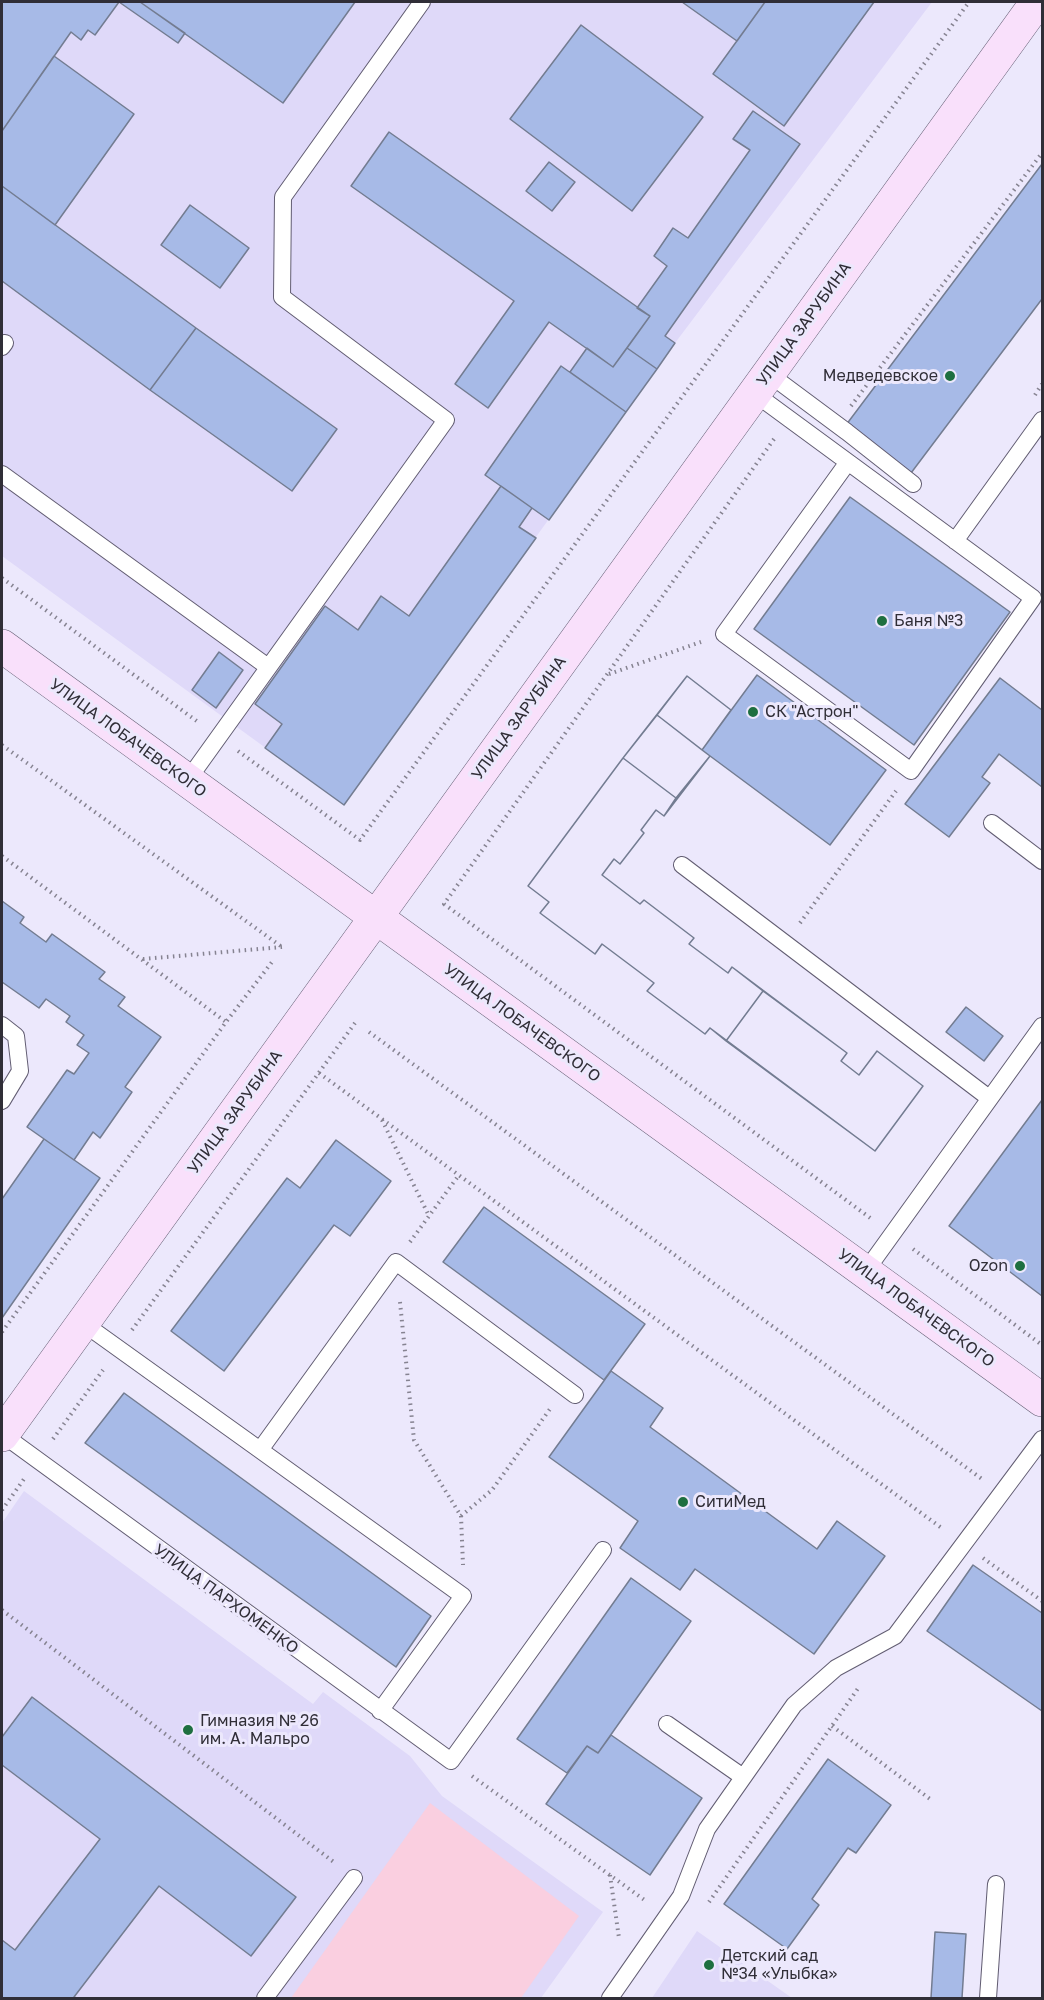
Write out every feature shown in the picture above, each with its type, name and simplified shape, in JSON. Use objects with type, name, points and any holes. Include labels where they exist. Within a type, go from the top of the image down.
[{"type":"street","name":"УЛИЦА ЗАРУБИНА","points":[[2,1435],[1037,2]]},
{"type":"street","name":"УЛИЦА ЛОБАЧЕВСКОГО","points":[[2,646],[1042,1400]]},
{"type":"lane","points":[[187,780],[446,420],[282,297],[282,197],[422,2]]},
{"type":"lane","points":[[761,383],[789,418],[1033,598],[911,771],[724,634],[848,462]]},
{"type":"lane","points":[[761,383],[837,424],[913,484]]},
{"type":"lane","points":[[955,541],[1042,420]]},
{"type":"lane","points":[[2,474],[268,667]]},
{"type":"lane","points":[[992,823],[1042,861]]},
{"type":"lane","points":[[682,865],[990,1098]]},
{"type":"lane","points":[[2,1025],[16,1036],[20,1071],[2,1101]]},
{"type":"lane","points":[[865,1272],[1042,1026]]},
{"type":"lane","points":[[260,1450],[396,1262],[570,1391]]},
{"type":"lane","points":[[83,1323],[463,1596],[380,1711]]},
{"type":"lane","name":"УЛИЦА ПАРХОМЕНКО","points":[[2,1435],[452,1761]]},
{"type":"lane","points":[[610,1998],[681,1896],[707,1829],[794,1705],[836,1668],[894,1636],[1042,1439]]},
{"type":"lane","points":[[452,1761],[603,1550]]},
{"type":"lane","points":[[668,1724],[743,1778]]},
{"type":"lane","points":[[265,1998],[354,1878]]},
{"type":"lane","points":[[988,1998],[996,1884]]},
{"type":"path","points":[[2,578],[360,840],[969,2]]},
{"type":"path","points":[[837,424],[1042,153]]},
{"type":"path","points":[[1029,403],[1042,384]]},
{"type":"path","points":[[789,418],[444,904],[1042,1345]]},
{"type":"path","points":[[607,675],[724,634]]},
{"type":"path","points":[[2,745],[282,947],[142,959]]},
{"type":"path","points":[[785,943],[911,771]]},
{"type":"path","points":[[2,856],[226,1022]]},
{"type":"path","points":[[2,1332],[272,962]]},
{"type":"path","points":[[131,1331],[355,1023]]},
{"type":"path","points":[[369,1032],[1001,1493]]},
{"type":"path","points":[[319,1072],[1042,1601]]},
{"type":"path","points":[[380,1117],[429,1216]]},
{"type":"path","points":[[459,1175],[396,1262],[414,1440],[461,1516],[463,1596]]},
{"type":"path","points":[[48,1446],[103,1370]]},
{"type":"path","points":[[461,1516],[492,1490],[570,1391]]},
{"type":"path","points":[[2,1510],[27,1475]]},
{"type":"path","points":[[2,1610],[354,1878]]},
{"type":"path","points":[[452,1761],[688,1931],[863,1681]]},
{"type":"path","points":[[832,1726],[930,1799]]},
{"type":"path","points":[[610,1875],[625,1977]]},
{"type":"shaded area","points":[[2,2],[932,2],[675,343],[344,805],[2,556]]},
{"type":"shaded area","name":"Гимназия № 26 им. А. Мальро","points":[[24,1491],[313,1704],[323,1692],[410,1756],[442,1796],[603,1912],[541,1998],[2,1998],[2,1523]]},
{"type":"shaded area","points":[[430,1803],[579,1916],[521,1998],[291,1998]]},
{"type":"shaded area","name":"Детский сад №34 «Улыбка»","points":[[697,1931],[792,1998],[652,1998]]},
{"type":"building","points":[[2,2],[119,2],[95,35],[88,30],[81,40],[71,32],[2,131]]},
{"type":"building","points":[[119,2],[140,2],[185,33],[178,43]]},
{"type":"building","points":[[140,2],[355,2],[283,103]]},
{"type":"building","points":[[682,2],[765,2],[737,41]]},
{"type":"building","points":[[765,2],[874,2],[784,126],[713,74]]},
{"type":"building","points":[[581,25],[703,117],[632,211],[510,119]]},
{"type":"building","points":[[54,56],[134,114],[55,225],[2,186],[2,131]]},
{"type":"building","points":[[753,111],[800,144],[665,336],[675,343],[657,369],[627,348],[650,316],[637,308],[667,266],[654,256],[673,228],[688,238],[750,150],[733,139]]},
{"type":"building","points":[[389,132],[650,316],[613,367],[549,322],[488,408],[455,384],[514,301],[351,186]]},
{"type":"building","points":[[549,162],[575,182],[552,211],[526,191]]},
{"type":"building","points":[[1042,164],[1042,299],[911,473],[846,425]]},
{"type":"building","points":[[2,186],[196,328],[150,390],[2,281]]},
{"type":"building","points":[[190,205],[249,248],[220,288],[161,245]]},
{"type":"building","points":[[196,328],[337,429],[292,491],[150,390]]},
{"type":"building","points":[[587,348],[613,367],[627,348],[657,369],[626,412],[570,372]]},
{"type":"building","points":[[561,366],[626,412],[549,520],[485,475]]},
{"type":"building","points":[[501,486],[532,508],[519,527],[536,538],[344,805],[265,748],[282,724],[255,704],[325,606],[358,630],[381,596],[409,616]]},
{"type":"building","name":"Баня №3","points":[[850,497],[1010,612],[914,745],[754,629]]},
{"type":"building","points":[[219,652],[243,670],[216,708],[192,690]]},
{"type":"building","points":[[757,675],[886,770],[830,845],[702,750]]},
{"type":"building","points":[[687,676],[731,710],[702,750],[710,756],[664,816],[656,810],[641,830],[644,833],[620,864],[614,859],[602,875],[640,904],[644,900],[694,938],[689,944],[728,973],[732,967],[847,1053],[841,1061],[859,1075],[877,1051],[923,1086],[875,1151],[710,1028],[705,1034],[647,991],[654,983],[602,944],[595,954],[540,913],[549,902],[528,886]]},
{"type":"building","points":[[687,676],[731,710],[702,750],[657,715]]},
{"type":"building","points":[[1000,678],[1042,710],[1042,787],[999,754],[982,777],[990,783],[949,837],[905,804]]},
{"type":"building","points":[[657,715],[710,756],[676,798],[623,758]]},
{"type":"building","points":[[623,758],[676,798],[664,816],[656,810],[641,830],[644,833],[620,864],[614,859],[602,875],[640,904],[644,900],[694,938],[689,944],[728,973],[732,967],[763,991],[726,1041],[710,1028],[705,1034],[647,991],[654,983],[602,944],[595,954],[540,913],[549,902],[528,886]]},
{"type":"building","points":[[2,901],[24,917],[20,923],[46,942],[52,934],[105,972],[99,979],[125,997],[118,1006],[161,1037],[125,1087],[132,1092],[100,1138],[93,1132],[74,1160],[27,1127],[67,1070],[74,1074],[89,1053],[77,1045],[84,1035],[66,1022],[70,1016],[46,999],[39,1008],[2,982]]},
{"type":"building","points":[[763,991],[847,1053],[841,1061],[859,1075],[877,1051],[923,1086],[875,1151],[726,1041]]},
{"type":"building","points":[[966,1007],[1003,1036],[984,1061],[946,1032]]},
{"type":"building","points":[[1042,1100],[1042,1296],[949,1226]]},
{"type":"building","points":[[44,1139],[100,1178],[2,1318],[2,1199]]},
{"type":"building","points":[[336,1140],[391,1181],[350,1236],[334,1225],[224,1371],[171,1331],[287,1178],[300,1188]]},
{"type":"building","points":[[484,1207],[645,1324],[604,1380],[443,1262]]},
{"type":"building","name":"СитиМед","points":[[611,1371],[663,1408],[650,1427],[817,1549],[837,1521],[885,1556],[814,1654],[695,1569],[680,1590],[620,1548],[638,1521],[549,1457]]},
{"type":"building","points":[[124,1393],[431,1616],[396,1667],[85,1443]]},
{"type":"building","points":[[973,1565],[1042,1613],[1042,1711],[927,1631]]},
{"type":"building","points":[[631,1578],[691,1621],[598,1753],[587,1746],[567,1773],[517,1739]]},
{"type":"building","points":[[32,1697],[296,1897],[251,1956],[159,1886],[74,1997],[76,1998],[2,1998],[2,1940],[15,1950],[100,1839],[2,1765],[2,1737]]},
{"type":"building","points":[[611,1735],[702,1798],[650,1875],[546,1804],[587,1746],[598,1753]]},
{"type":"building","points":[[828,1759],[891,1805],[856,1853],[848,1848],[812,1899],[819,1905],[787,1949],[724,1904]]},
{"type":"building","points":[[935,1932],[966,1934],[962,1998],[931,1998]]},
{"type":"place","name":"Медведевское","points":[[950,376]]},
{"type":"place","name":"Баня №3","points":[[882,621]]},
{"type":"place","name":"СК \"Астрон\"","points":[[753,712]]},
{"type":"place","name":"Ozon","points":[[1020,1266]]},
{"type":"place","name":"СитиМед","points":[[683,1502]]},
{"type":"place","name":"Гимназия № 26 им. А. Мальро","points":[[188,1730]]},
{"type":"place","name":"Детский сад №34 «Улыбка»","points":[[709,1965]]}]
